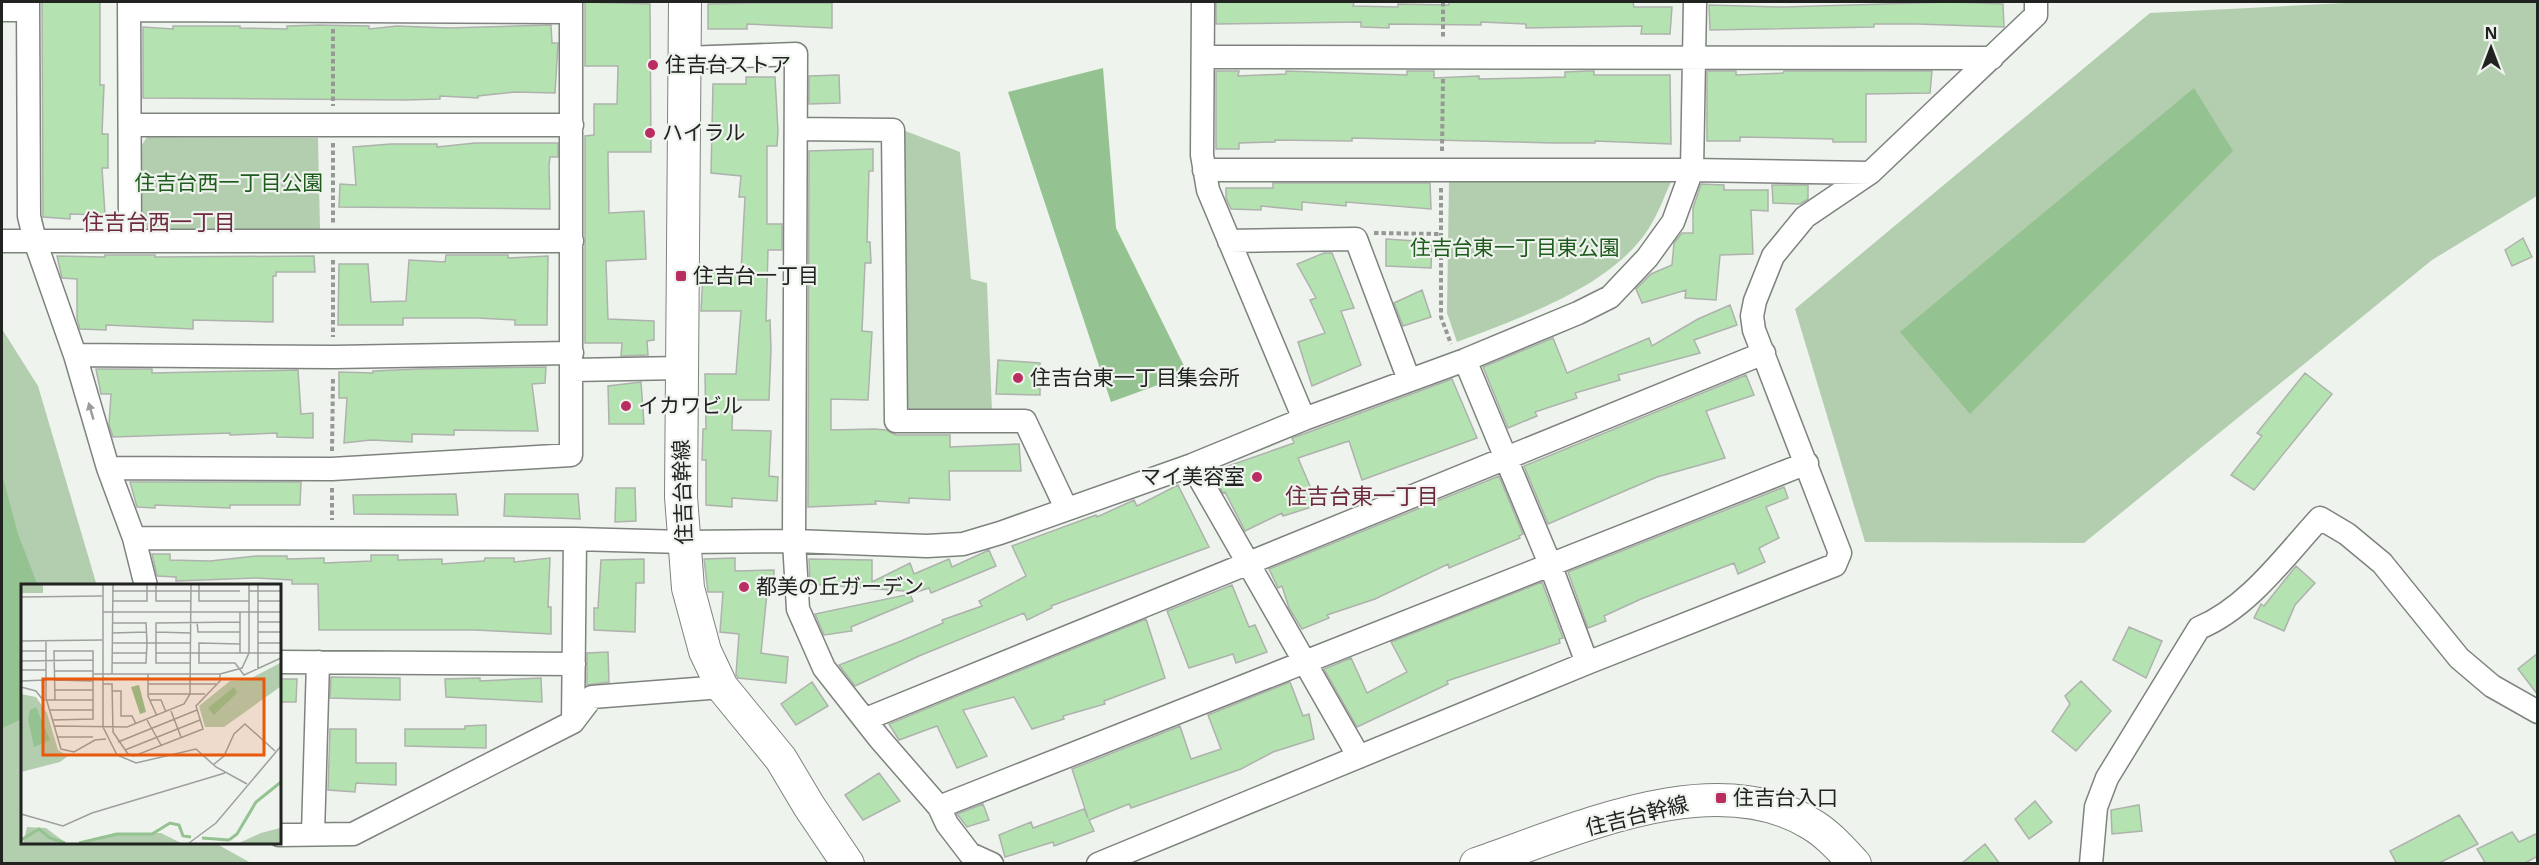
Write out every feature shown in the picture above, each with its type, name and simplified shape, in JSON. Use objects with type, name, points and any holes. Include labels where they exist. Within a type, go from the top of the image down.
[{"type":"street","name":"住吉台幹線","points":[[685,2],[681,368],[683,542],[688,588],[705,651],[722,687],[739,711],[781,759],[848,864]]},
{"type":"street","points":[[1203,2],[1202,155],[1208,190],[1304,418]]},
{"type":"street","points":[[134,538],[574,538],[683,542],[794,541],[927,546],[963,544],[1192,465],[1304,418],[1461,361],[1610,297],[1647,258],[1673,222],[1692,170],[1695,2]]},
{"type":"street","points":[[1098,864],[1587,663],[1835,565],[1840,553],[1754,330],[1752,316],[1773,256],[1805,217],[1870,173],[2036,15],[2036,2]]},
{"type":"street","points":[[2,10],[28,6],[29,216],[35,241],[75,355],[108,468],[134,538],[146,584]]},
{"type":"street","points":[[108,468],[332,469],[572,455],[571,7],[129,6],[130,239]]},
{"type":"street","points":[[683,58],[796,54],[794,541],[798,609],[825,669],[866,718],[879,738],[939,807],[947,824],[970,854],[992,864]]},
{"type":"street","points":[[1203,57],[1992,57]]},
{"type":"street","points":[[130,125],[572,125]]},
{"type":"street","points":[[797,129],[893,130],[896,421],[1025,421],[1066,508]]},
{"type":"street","points":[[1204,170],[1692,170],[1870,173]]},
{"type":"street","points":[[1229,241],[1356,238],[1409,380]]},
{"type":"street","points":[[2,241],[572,240]]},
{"type":"street","points":[[866,718],[1764,353]]},
{"type":"street","points":[[75,355],[572,361],[681,368]]},
{"type":"street","points":[[1461,361],[1506,458],[1550,564],[1587,663]]},
{"type":"street","points":[[939,807],[1807,463]]},
{"type":"street","points":[[1192,465],[1247,564],[1307,662],[1359,757]]},
{"type":"street","points":[[2091,864],[2096,807],[2107,778],[2199,628],[2212,623],[2242,602],[2320,518],[2347,534],[2382,563],[2458,658],[2492,686],[2538,712]]},
{"type":"street","points":[[573,722],[574,538]]},
{"type":"street","points":[[280,662],[574,664]]},
{"type":"street","points":[[313,834],[318,662]]},
{"type":"street","points":[[280,835],[353,834],[573,722],[592,697],[722,687]]},
{"type":"street","name":"住吉台幹線","points":[[1476,864],[1635,812],[1711,799],[1754,803],[1810,823],[1831,838],[1855,864]]},
{"type":"path","points":[[1443,2],[1441,317],[1461,361]]},
{"type":"path","points":[[1356,238],[1372,232],[1441,234]]},
{"type":"path","points":[[332,469],[333,538]]},
{"type":"green space","points":[[2364,2],[2537,2],[2537,196],[2432,260],[2084,543],[1865,542],[1795,309],[2150,13]]},
{"type":"green space","points":[[903,130],[960,152],[971,279],[987,283],[992,412],[909,410],[904,398]]},
{"type":"green space","name":"住吉台西一丁目公園","points":[[147,137],[318,138],[320,230],[149,230],[141,222],[139,149]]},
{"type":"green space","name":"住吉台東一丁目東公園","points":[[1449,180],[1671,182],[1649,228],[1633,249],[1612,267],[1588,284],[1562,298],[1457,342],[1447,313]]},
{"type":"green space","points":[[2,329],[38,386],[96,584],[21,584],[21,844],[217,844],[251,863],[2,863]]},
{"type":"shaded area","points":[[1103,68],[1116,228],[1188,374],[1111,402],[1008,92]]},
{"type":"shaded area","points":[[2194,88],[2233,151],[1970,414],[1900,332]]},
{"type":"shaded area","points":[[2,474],[18,534],[37,584],[21,584],[21,719],[2,728]]},
{"type":"building","points":[[42,2],[100,2],[100,85],[104,85],[102,134],[108,134],[108,168],[102,168],[105,215],[70,214],[70,219],[43,217]]},
{"type":"building","points":[[585,2],[650,4],[651,152],[608,152],[609,213],[644,211],[646,259],[606,261],[608,319],[654,321],[654,340],[647,341],[648,355],[621,356],[622,343],[585,343],[585,136],[594,135],[594,104],[617,104],[618,66],[585,66]]},
{"type":"building","points":[[1216,2],[1354,2],[1353,6],[1398,7],[1398,4],[1449,5],[1449,2],[1633,2],[1634,7],[1672,7],[1670,34],[1641,34],[1642,26],[1526,28],[1526,24],[1481,22],[1481,25],[1389,24],[1389,28],[1361,27],[1361,22],[1216,24]]},
{"type":"building","points":[[1951,2],[2003,4],[2004,27],[1874,24],[1874,27],[1710,30],[1709,5],[1784,7]]},
{"type":"building","points":[[832,3],[832,28],[747,24],[747,29],[708,29],[708,4]]},
{"type":"building","points":[[551,25],[552,43],[558,43],[555,93],[515,92],[478,96],[478,98],[440,96],[440,99],[405,100],[143,98],[143,27],[173,29],[173,26],[240,26],[240,28],[287,29],[287,26],[369,26],[369,29],[397,26],[449,28]]},
{"type":"building","points":[[1216,71],[1239,71],[1238,76],[1286,74],[1286,71],[1407,75],[1407,71],[1434,71],[1434,78],[1479,76],[1479,79],[1565,77],[1565,72],[1589,71],[1594,71],[1594,75],[1670,75],[1671,144],[1352,138],[1352,141],[1275,140],[1275,142],[1239,143],[1239,149],[1216,149]]},
{"type":"building","points":[[1707,71],[1736,71],[1736,75],[1783,73],[1784,71],[1932,71],[1930,93],[1866,94],[1866,142],[1833,142],[1833,139],[1740,137],[1740,141],[1707,141]]},
{"type":"building","points":[[839,75],[840,103],[809,104],[809,76]]},
{"type":"building","points":[[746,77],[775,77],[778,131],[777,146],[767,146],[767,224],[782,224],[782,250],[768,250],[766,321],[770,320],[769,400],[733,400],[732,430],[771,431],[769,476],[778,477],[777,501],[732,498],[732,507],[706,505],[706,460],[702,460],[703,429],[706,429],[705,374],[736,374],[741,311],[701,311],[703,273],[741,272],[745,197],[739,197],[741,176],[711,173],[713,84],[746,84]]},
{"type":"building","points":[[475,143],[558,143],[558,157],[550,157],[550,209],[339,207],[340,184],[356,185],[353,147],[437,144],[437,147]]},
{"type":"building","points":[[873,149],[873,171],[869,171],[867,242],[870,242],[871,263],[865,263],[862,331],[872,332],[868,400],[831,399],[831,430],[875,429],[886,430],[896,435],[950,435],[950,447],[1019,444],[1021,471],[949,471],[950,500],[909,498],[909,503],[875,501],[876,504],[808,507],[809,151]]},
{"type":"building","points":[[1273,183],[1430,183],[1431,209],[1346,202],[1346,206],[1302,202],[1302,210],[1261,206],[1261,210],[1231,209],[1226,198],[1226,188],[1273,188]]},
{"type":"building","points":[[1701,184],[1724,185],[1724,190],[1768,190],[1768,211],[1751,210],[1753,254],[1720,255],[1716,300],[1685,298],[1686,290],[1642,303],[1636,289],[1651,274],[1672,265],[1674,243],[1682,233],[1693,233],[1693,208]]},
{"type":"building","points":[[1772,185],[1808,185],[1808,199],[1800,204],[1773,203]]},
{"type":"building","points":[[2523,238],[2532,257],[2512,266],[2505,250]]},
{"type":"building","points":[[1386,239],[1432,242],[1431,268],[1386,266]]},
{"type":"building","points":[[1324,253],[1332,253],[1354,308],[1341,311],[1361,365],[1312,386],[1298,342],[1325,333],[1310,300],[1316,298],[1297,264]]},
{"type":"building","points":[[105,255],[314,256],[315,272],[276,272],[276,276],[273,276],[273,322],[193,320],[193,329],[106,325],[106,330],[80,329],[77,319],[77,279],[62,278],[57,256],[105,257]]},
{"type":"building","points":[[446,255],[508,255],[508,258],[548,256],[547,325],[515,325],[515,320],[478,318],[403,318],[403,325],[338,325],[339,264],[368,264],[371,302],[406,301],[409,260],[445,262]]},
{"type":"building","points":[[1422,290],[1431,317],[1403,326],[1394,303]]},
{"type":"building","points":[[1730,305],[1737,325],[1694,340],[1700,353],[1618,375],[1620,380],[1575,393],[1577,398],[1535,412],[1537,416],[1508,428],[1483,367],[1553,338],[1567,373],[1649,338],[1652,346],[1698,319]]},
{"type":"building","name":"住吉台東一丁目集会所","points":[[998,360],[1040,363],[1040,395],[996,394]]},
{"type":"building","points":[[546,367],[545,383],[532,384],[538,431],[454,430],[454,435],[412,434],[412,442],[371,440],[344,443],[347,398],[339,398],[339,372],[373,373],[373,371],[418,369]]},
{"type":"building","points":[[96,369],[152,369],[152,373],[298,370],[301,414],[313,413],[313,438],[277,437],[277,433],[113,437],[109,425],[111,394],[101,394]]},
{"type":"building","points":[[2305,373],[2332,394],[2254,490],[2231,475],[2262,436],[2257,433]]},
{"type":"building","points":[[1746,375],[1754,395],[1706,411],[1725,458],[1657,477],[1548,524],[1524,466]]},
{"type":"building","points":[[1452,379],[1477,438],[1362,480],[1349,441],[1298,458],[1318,505],[1283,516],[1282,513],[1245,531],[1225,492],[1223,493],[1211,472],[1294,443],[1292,438]]},
{"type":"building","name":"イカワビル","points":[[641,382],[644,424],[609,424],[608,386]]},
{"type":"building","points":[[1499,476],[1523,534],[1519,536],[1520,538],[1449,568],[1448,564],[1375,599],[1327,615],[1329,618],[1302,629],[1289,608],[1282,586],[1278,588],[1269,569]]},
{"type":"building","points":[[130,482],[301,482],[300,505],[230,505],[230,508],[155,505],[155,508],[137,507]]},
{"type":"building","points":[[1178,485],[1209,547],[1051,606],[1052,608],[1027,620],[1024,613],[919,656],[855,686],[839,665],[943,623],[942,620],[982,606],[979,601],[1026,576],[1012,546],[1096,515],[1097,517],[1134,500],[1137,506]]},
{"type":"building","points":[[1784,487],[1788,498],[1766,507],[1779,538],[1759,548],[1765,562],[1738,574],[1734,563],[1641,599],[1604,616],[1606,621],[1588,628],[1568,572]]},
{"type":"building","points":[[616,488],[635,488],[636,521],[615,522]]},
{"type":"building","points":[[456,494],[458,515],[354,514],[353,495]]},
{"type":"building","points":[[505,494],[578,494],[580,519],[504,516]]},
{"type":"building","points":[[989,550],[996,566],[931,593],[929,588],[917,592],[810,584],[809,559],[872,560],[872,582],[910,563],[914,574],[949,559],[952,567]]},
{"type":"building","points":[[152,554],[170,554],[170,560],[210,561],[256,556],[287,556],[287,559],[324,558],[324,563],[371,561],[371,555],[398,555],[398,560],[442,559],[442,564],[484,561],[485,558],[514,558],[514,562],[550,558],[548,607],[551,607],[551,634],[475,630],[319,630],[318,584],[292,584],[292,580],[256,578],[176,581],[176,577],[157,576]]},
{"type":"building","points":[[735,558],[735,571],[774,570],[773,593],[767,593],[761,653],[788,657],[786,683],[738,678],[736,674],[739,634],[720,632],[723,592],[708,592],[704,559]]},
{"type":"building","points":[[644,559],[644,583],[636,583],[635,632],[594,630],[594,608],[598,608],[601,560]]},
{"type":"building","points":[[2296,566],[2315,583],[2295,605],[2284,631],[2254,618],[2261,604],[2264,606]]},
{"type":"building","points":[[1542,582],[1563,638],[1559,639],[1560,643],[1447,681],[1448,684],[1357,727],[1324,669],[1351,658],[1367,693],[1407,672],[1391,642]]},
{"type":"building","points":[[1232,585],[1249,627],[1255,625],[1267,652],[1236,663],[1233,654],[1189,668],[1167,611]]},
{"type":"building","points":[[910,594],[913,601],[851,627],[852,631],[824,635],[815,614]]},
{"type":"building","points":[[1146,619],[1165,678],[1104,701],[1105,704],[1063,716],[1064,719],[1032,729],[1014,697],[963,710],[987,756],[957,768],[937,726],[899,740],[889,724]]},
{"type":"building","points":[[2129,627],[2162,641],[2146,678],[2113,660]]},
{"type":"building","points":[[608,652],[609,682],[587,685],[587,653]]},
{"type":"building","points":[[2538,653],[2538,695],[2518,669]]},
{"type":"building","points":[[331,677],[400,678],[400,700],[330,698]]},
{"type":"building","points":[[480,678],[480,681],[541,678],[542,702],[446,697],[445,679]]},
{"type":"building","points":[[280,679],[297,679],[296,702],[280,702]]},
{"type":"building","points":[[2081,681],[2111,711],[2076,751],[2052,731],[2070,704],[2065,696]]},
{"type":"building","points":[[812,682],[828,706],[796,725],[781,704]]},
{"type":"building","points":[[1290,682],[1303,716],[1309,714],[1314,739],[1273,752],[1241,769],[1131,808],[1129,804],[1089,820],[1094,831],[1054,846],[1053,842],[1005,857],[999,835],[1031,822],[1033,828],[1084,809],[1088,818],[1072,769],[1180,726],[1191,759],[1221,749],[1208,715]]},
{"type":"building","points":[[486,725],[486,748],[405,746],[405,729],[465,729],[465,726]]},
{"type":"building","points":[[330,729],[356,729],[356,763],[396,763],[396,785],[356,783],[355,792],[328,790]]},
{"type":"building","points":[[879,773],[900,801],[863,820],[845,795]]},
{"type":"building","points":[[2035,801],[2052,822],[2029,839],[2015,819]]},
{"type":"building","points":[[983,804],[989,820],[967,827],[957,814]]},
{"type":"building","points":[[2139,805],[2142,831],[2112,834],[2111,810]]},
{"type":"building","points":[[2459,815],[2478,844],[2437,864],[2397,864],[2390,851]]},
{"type":"building","points":[[2512,832],[2519,842],[2538,833],[2538,856],[2523,864],[2486,864],[2477,849]]},
{"type":"building","points":[[1985,844],[2000,864],[1961,864]]},
{"type":"place","name":"住吉台ストア","points":[[653,65]]},
{"type":"place","name":"ハイラル","points":[[650,133]]},
{"type":"place","name":"住吉台一丁目","points":[[681,276]]},
{"type":"place","name":"住吉台東一丁目集会所","points":[[1018,378]]},
{"type":"place","name":"イカワビル","points":[[626,406]]},
{"type":"place","name":"マイ美容室","points":[[1257,477]]},
{"type":"place","name":"都美の丘ガーデン","points":[[744,587]]},
{"type":"place","name":"住吉台入口","points":[[1721,798]]},
{"type":"district","name":"住吉台西一丁目","points":[[159,222]]},
{"type":"district","name":"住吉台東一丁目","points":[[1362,496]]}]
